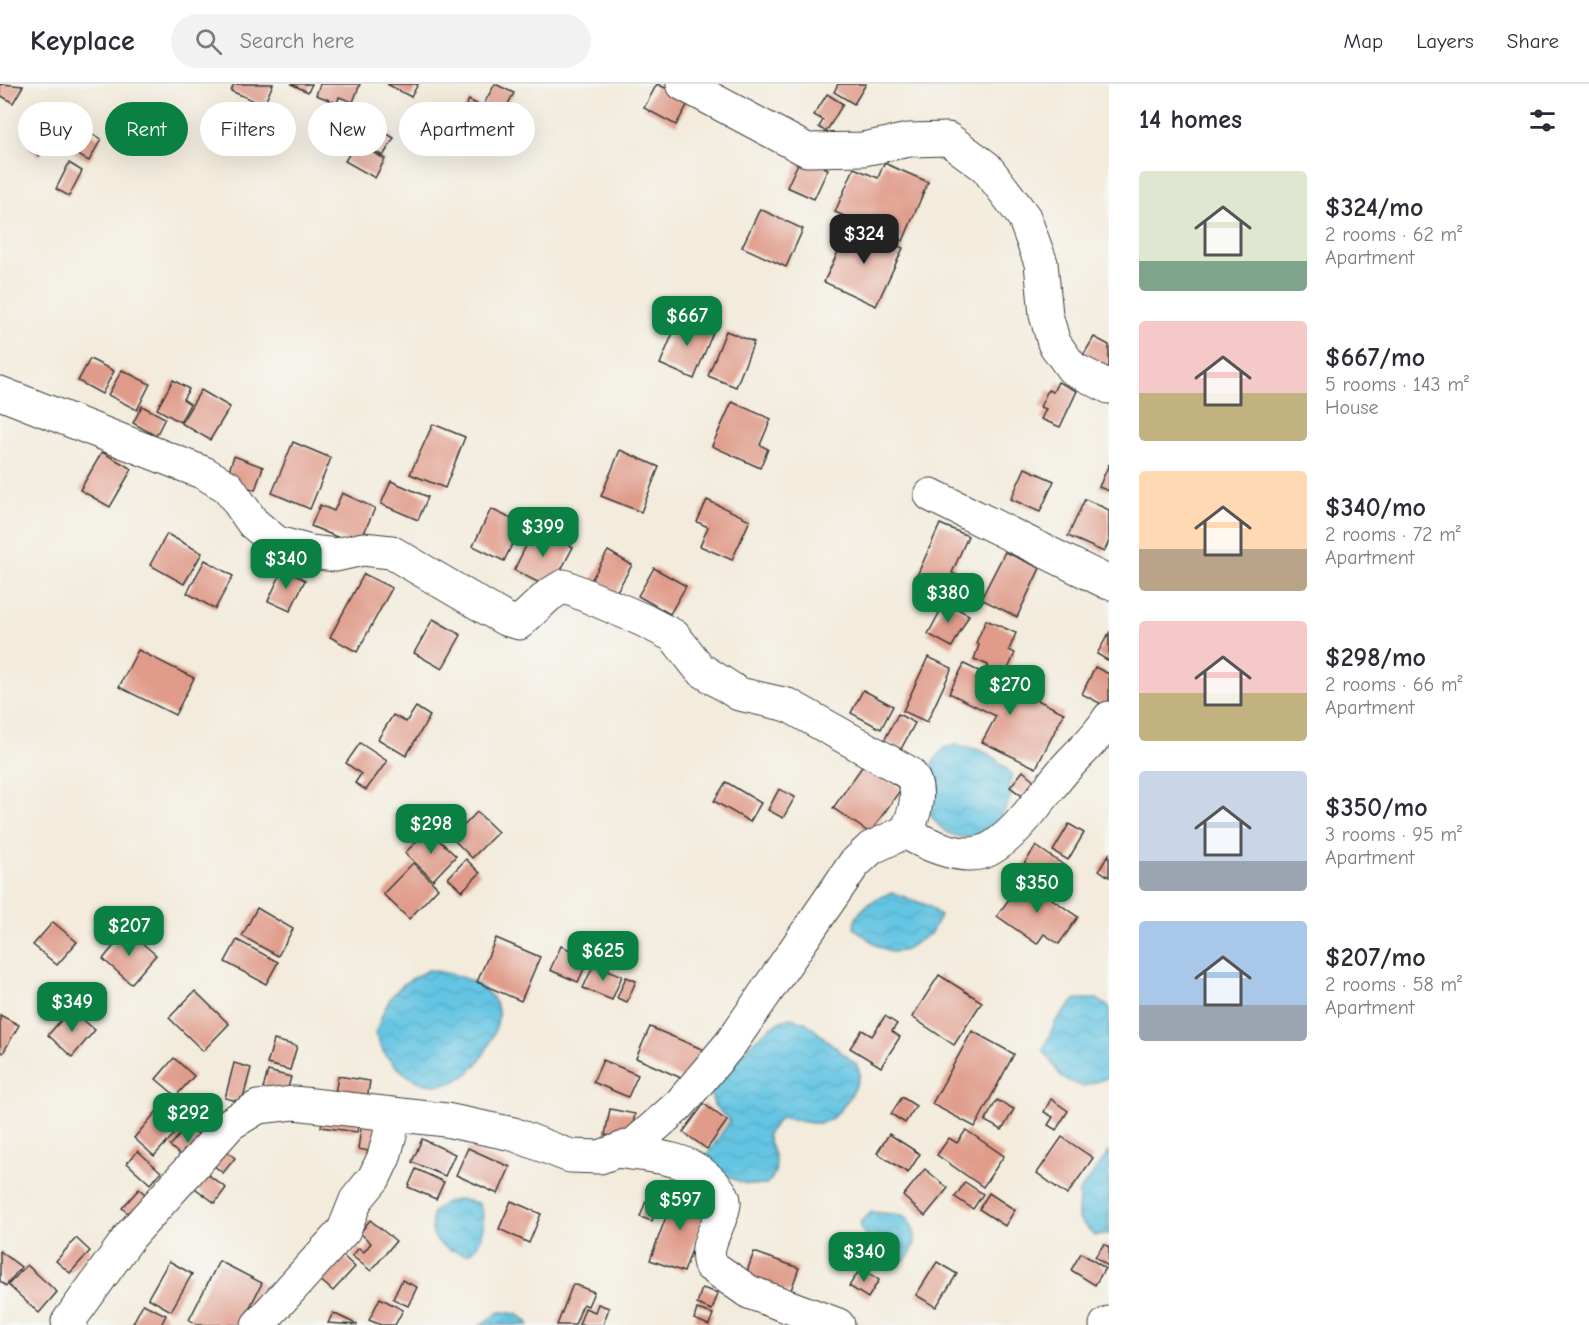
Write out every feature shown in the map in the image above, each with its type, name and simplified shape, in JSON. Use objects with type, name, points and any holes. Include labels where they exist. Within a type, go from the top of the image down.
[{"type":"street","points":[[683,84],[807,150],[863,149],[909,140],[948,139],[986,167],[1024,218],[1041,263],[1046,315],[1054,344],[1072,368],[1109,387]]},
{"type":"street","points":[[0,393],[204,473],[228,488],[253,523],[277,543],[310,552],[336,555],[363,549],[391,552],[505,619],[519,623],[549,595],[564,586],[643,620],[674,636],[700,669],[739,694],[788,705],[909,773],[916,788],[916,803],[905,832],[871,848],[854,864],[731,1043],[680,1104],[635,1144],[600,1157],[570,1156],[513,1134],[446,1120],[294,1103],[258,1107],[230,1124],[130,1236],[68,1322],[71,1325]]},
{"type":"street","points":[[931,495],[1109,583]]},
{"type":"street","points":[[905,832],[925,843],[947,849],[970,854],[987,850],[1009,835],[1108,721]]},
{"type":"street","points":[[258,1325],[344,1230],[356,1200],[374,1178],[384,1157],[395,1115]]},
{"type":"street","points":[[617,1151],[683,1161],[702,1172],[723,1196],[724,1204],[708,1247],[710,1265],[749,1292],[838,1325]]},
{"type":"water","points":[[957,745],[974,748],[988,754],[1012,775],[1009,787],[1012,794],[1005,810],[999,819],[985,831],[971,837],[957,836],[944,830],[934,820],[928,806],[925,789],[933,762],[944,748]]},
{"type":"water","points":[[893,893],[929,906],[940,916],[931,933],[903,951],[892,952],[878,946],[854,928],[855,921],[862,910],[880,897]]},
{"type":"water","points":[[429,970],[448,973],[476,983],[491,996],[498,1012],[496,1028],[484,1053],[462,1078],[448,1084],[434,1085],[419,1081],[403,1072],[386,1056],[375,1034],[393,995],[407,982]]},
{"type":"water","points":[[1076,999],[1097,999],[1109,1007],[1109,1077],[1083,1087],[1062,1078],[1043,1050],[1056,1021]]},
{"type":"water","points":[[790,1018],[805,1022],[857,1065],[860,1074],[845,1104],[826,1121],[810,1123],[781,1117],[767,1134],[775,1161],[774,1174],[765,1185],[748,1184],[727,1176],[706,1161],[707,1155],[730,1121],[714,1105],[711,1094],[735,1061],[757,1039],[780,1022]]},
{"type":"water","points":[[1109,1152],[1109,1234],[1094,1236],[1078,1218],[1079,1192]]},
{"type":"water","points":[[459,1199],[478,1203],[483,1216],[482,1232],[477,1246],[466,1254],[443,1246],[434,1236],[432,1229],[433,1212],[445,1203]]},
{"type":"water","points":[[872,1212],[903,1215],[912,1226],[914,1244],[904,1261],[885,1254],[860,1228],[861,1221]]},
{"type":"water","points":[[499,1312],[516,1314],[529,1325],[480,1325]]},
{"type":"building","points":[[0,84],[23,86],[13,103],[0,95]]},
{"type":"building","points":[[234,84],[273,84],[265,102],[257,102],[231,91]]},
{"type":"building","points":[[291,84],[312,84],[308,92]]},
{"type":"building","points":[[320,84],[360,84],[353,102],[339,97],[337,102],[334,102],[316,95]]},
{"type":"building","points":[[387,84],[418,84],[411,97]]},
{"type":"building","points":[[495,84],[514,93],[509,102],[485,102]]},
{"type":"building","points":[[657,84],[690,100],[676,125],[644,108]]},
{"type":"building","points":[[838,84],[866,84],[854,104],[834,92]]},
{"type":"building","points":[[827,94],[843,104],[826,132],[819,127],[823,120],[814,115]]},
{"type":"building","points":[[387,134],[394,138],[387,149]]},
{"type":"building","points":[[93,135],[101,139],[93,154]]},
{"type":"building","points":[[80,156],[92,156],[89,161]]},
{"type":"building","points":[[348,156],[380,156],[385,159],[375,178],[345,161]]},
{"type":"building","points":[[801,157],[828,169],[814,199],[787,187]]},
{"type":"building","points":[[69,163],[82,171],[69,196],[56,189]]},
{"type":"building","points":[[884,163],[928,182],[903,241],[835,212],[854,168],[878,178]]},
{"type":"building","points":[[760,209],[803,229],[786,267],[742,247]]},
{"type":"building","points":[[851,224],[903,248],[876,306],[824,282]]},
{"type":"building","points":[[680,316],[714,330],[694,379],[660,364]]},
{"type":"building","points":[[726,331],[754,342],[736,387],[708,376]]},
{"type":"building","points":[[1094,337],[1109,345],[1109,366],[1102,378],[1078,364]]},
{"type":"building","points":[[90,359],[114,371],[102,394],[78,381]]},
{"type":"building","points":[[122,370],[150,384],[137,410],[108,395]]},
{"type":"building","points":[[173,380],[189,389],[183,399],[190,404],[180,422],[157,409]]},
{"type":"building","points":[[1058,382],[1077,391],[1060,427],[1041,419],[1046,409],[1040,407],[1048,390],[1053,392]]},
{"type":"building","points":[[201,390],[230,407],[210,440],[181,423]]},
{"type":"building","points":[[732,402],[771,419],[760,445],[768,449],[760,468],[712,446]]},
{"type":"building","points":[[142,406],[165,418],[156,436],[133,423]]},
{"type":"building","points":[[433,424],[465,437],[445,488],[410,474]]},
{"type":"building","points":[[293,442],[331,458],[310,509],[272,493]]},
{"type":"building","points":[[620,450],[659,467],[641,512],[601,496]]},
{"type":"building","points":[[102,452],[132,469],[110,507],[80,490]]},
{"type":"building","points":[[234,456],[263,467],[255,490],[226,479]]},
{"type":"building","points":[[1109,464],[1109,491],[1099,487]]},
{"type":"building","points":[[1025,468],[1054,481],[1040,512],[1011,499]]},
{"type":"building","points":[[391,481],[428,497],[418,520],[381,504]]},
{"type":"building","points":[[342,493],[375,508],[358,546],[311,526],[320,505],[334,511]]},
{"type":"building","points":[[1085,499],[1109,510],[1109,541],[1104,552],[1068,536]]},
{"type":"building","points":[[707,500],[750,520],[732,560],[700,546],[708,527],[697,522]]},
{"type":"building","points":[[491,509],[522,524],[504,561],[473,546]]},
{"type":"building","points":[[940,524],[968,536],[952,573],[980,586],[972,604],[916,578]]},
{"type":"building","points":[[535,528],[573,547],[551,589],[514,570]]},
{"type":"building","points":[[167,534],[202,553],[184,584],[150,565]]},
{"type":"building","points":[[608,551],[632,565],[613,598],[589,584]]},
{"type":"building","points":[[1005,552],[1040,568],[1017,617],[981,599]]},
{"type":"building","points":[[205,560],[233,576],[215,609],[187,593]]},
{"type":"building","points":[[654,568],[686,586],[670,614],[638,596]]},
{"type":"building","points":[[283,569],[305,580],[290,611],[268,601]]},
{"type":"building","points":[[364,574],[392,588],[357,652],[330,637]]},
{"type":"building","points":[[945,602],[969,615],[952,647],[928,634]]},
{"type":"building","points":[[433,619],[461,635],[442,669],[414,653]]},
{"type":"building","points":[[986,620],[1016,633],[1009,650],[1015,653],[1004,678],[986,670],[988,665],[974,659],[979,645],[976,643]]},
{"type":"building","points":[[1109,633],[1109,661],[1097,654]]},
{"type":"building","points":[[138,650],[194,678],[175,715],[119,687]]},
{"type":"building","points":[[928,657],[952,668],[927,722],[903,711]]},
{"type":"building","points":[[964,664],[1064,713],[1036,768],[982,742],[996,716],[949,693]]},
{"type":"building","points":[[1095,667],[1109,674],[1109,708],[1082,694]]},
{"type":"building","points":[[863,690],[893,706],[881,729],[851,713]]},
{"type":"building","points":[[416,707],[430,716],[406,756],[378,739],[393,715],[406,722]]},
{"type":"building","points":[[898,714],[915,723],[901,749],[884,741]]},
{"type":"building","points":[[360,743],[387,761],[366,790],[355,783],[361,774],[346,763]]},
{"type":"building","points":[[864,764],[901,789],[870,833],[833,808]]},
{"type":"building","points":[[1023,771],[1037,783],[1025,798],[1010,787]]},
{"type":"building","points":[[726,782],[761,803],[750,822],[714,801]]},
{"type":"building","points":[[779,789],[795,797],[783,818],[768,810]]},
{"type":"building","points":[[477,812],[498,832],[472,858],[452,838]]},
{"type":"building","points":[[1069,824],[1084,833],[1068,860],[1053,851]]},
{"type":"building","points":[[428,830],[456,856],[433,880],[405,853]]},
{"type":"building","points":[[1036,846],[1065,866],[1051,886],[1022,867]]},
{"type":"building","points":[[1109,854],[1109,877],[1099,870]]},
{"type":"building","points":[[466,859],[480,873],[462,891],[448,878]]},
{"type":"building","points":[[413,863],[438,888],[409,919],[383,894]]},
{"type":"building","points":[[1023,879],[1078,917],[1059,944],[1044,934],[1037,944],[997,916]]},
{"type":"building","points":[[257,908],[293,929],[278,956],[242,936]]},
{"type":"building","points":[[53,922],[77,942],[57,965],[33,945]]},
{"type":"building","points":[[127,930],[156,955],[131,984],[103,959]]},
{"type":"building","points":[[496,938],[540,957],[521,1001],[477,982]]},
{"type":"building","points":[[237,940],[278,962],[266,984],[225,962]]},
{"type":"building","points":[[561,946],[589,958],[578,982],[550,970]]},
{"type":"building","points":[[594,964],[622,976],[612,1000],[583,988]]},
{"type":"building","points":[[939,975],[982,1002],[954,1045],[912,1017]]},
{"type":"building","points":[[626,977],[636,981],[627,1002],[617,998]]},
{"type":"building","points":[[195,991],[229,1024],[203,1051],[169,1018]]},
{"type":"building","points":[[71,1009],[95,1030],[72,1057],[48,1035]]},
{"type":"building","points":[[0,1015],[19,1025],[3,1053],[0,1051]]},
{"type":"building","points":[[885,1016],[897,1024],[892,1031],[900,1037],[881,1067],[850,1048],[862,1030],[872,1036]]},
{"type":"building","points":[[650,1027],[704,1050],[690,1082],[636,1058]]},
{"type":"building","points":[[972,1031],[1014,1054],[975,1127],[932,1104]]},
{"type":"building","points":[[274,1040],[297,1046],[290,1070],[267,1064]]},
{"type":"building","points":[[174,1058],[194,1076],[176,1096],[156,1079]]},
{"type":"building","points":[[603,1060],[638,1075],[628,1097],[593,1082]]},
{"type":"building","points":[[234,1063],[251,1068],[242,1102],[225,1098]]},
{"type":"building","points":[[268,1071],[291,1077],[284,1102],[261,1096]]},
{"type":"building","points":[[338,1076],[370,1081],[365,1111],[333,1106]]},
{"type":"building","points":[[902,1097],[916,1106],[905,1123],[891,1114]]},
{"type":"building","points":[[1051,1099],[1068,1111],[1056,1130],[1048,1125],[1053,1117],[1044,1112]]},
{"type":"building","points":[[997,1100],[1014,1109],[1002,1130],[985,1121]]},
{"type":"building","points":[[704,1104],[727,1121],[707,1149],[683,1132]]},
{"type":"building","points":[[324,1109],[360,1114],[357,1132],[321,1127]]},
{"type":"building","points":[[610,1109],[635,1114],[630,1140],[605,1135]]},
{"type":"building","points":[[157,1111],[178,1130],[154,1156],[134,1138]]},
{"type":"building","points":[[363,1115],[385,1119],[379,1153],[358,1149]]},
{"type":"building","points":[[188,1125],[207,1142],[189,1163],[170,1146]]},
{"type":"building","points":[[966,1130],[1004,1156],[983,1187],[937,1155],[949,1138],[957,1143]]},
{"type":"building","points":[[889,1134],[920,1154],[908,1173],[877,1153]]},
{"type":"building","points":[[1062,1137],[1093,1158],[1067,1195],[1037,1173]]},
{"type":"building","points":[[422,1139],[455,1154],[445,1176],[412,1162]]},
{"type":"building","points":[[215,1142],[235,1158],[223,1173],[203,1157]]},
{"type":"building","points":[[468,1148],[510,1167],[498,1194],[456,1175]]},
{"type":"building","points":[[138,1151],[161,1172],[150,1184],[127,1163]]},
{"type":"building","points":[[195,1165],[226,1188],[215,1203],[184,1180]]},
{"type":"building","points":[[416,1169],[444,1182],[436,1199],[408,1187]]},
{"type":"building","points":[[925,1169],[948,1188],[925,1216],[903,1196]]},
{"type":"building","points":[[965,1182],[983,1194],[973,1209],[955,1197]]},
{"type":"building","points":[[139,1189],[157,1204],[140,1224],[122,1208]]},
{"type":"building","points":[[676,1190],[709,1202],[684,1272],[650,1260]]},
{"type":"building","points":[[989,1193],[1015,1210],[1005,1226],[979,1209]]},
{"type":"building","points":[[511,1201],[541,1214],[529,1243],[499,1229]]},
{"type":"building","points":[[646,1201],[657,1204],[652,1221],[640,1217]]},
{"type":"building","points":[[370,1220],[396,1241],[371,1271],[352,1256],[359,1248],[364,1252],[371,1243],[360,1233]]},
{"type":"building","points":[[76,1238],[90,1251],[70,1273],[56,1261]]},
{"type":"building","points":[[1104,1244],[1109,1247],[1108,1266],[1095,1257]]},
{"type":"building","points":[[0,1251],[21,1267],[6,1286],[0,1281]]},
{"type":"building","points":[[339,1252],[355,1267],[333,1291],[317,1277]]},
{"type":"building","points":[[754,1252],[799,1268],[790,1293],[745,1277]]},
{"type":"building","points":[[1081,1253],[1105,1268],[1095,1285],[1071,1270]]},
{"type":"building","points":[[169,1261],[192,1274],[171,1311],[148,1298]]},
{"type":"building","points":[[219,1261],[262,1283],[241,1325],[199,1325],[189,1320]]},
{"type":"building","points":[[937,1262],[957,1274],[936,1307],[916,1295]]},
{"type":"building","points":[[27,1265],[57,1292],[39,1313],[8,1285]]},
{"type":"building","points":[[861,1268],[879,1280],[868,1298],[849,1286]]},
{"type":"building","points":[[402,1280],[417,1287],[408,1306],[393,1299]]},
{"type":"building","points":[[573,1284],[594,1292],[588,1306],[583,1304],[575,1325],[557,1325]]},
{"type":"building","points":[[702,1288],[718,1293],[712,1310],[697,1304]]},
{"type":"building","points":[[380,1298],[403,1310],[395,1325],[381,1325],[369,1320]]},
{"type":"building","points":[[143,1304],[166,1315],[161,1325],[132,1325]]},
{"type":"building","points":[[598,1304],[609,1308],[603,1325],[579,1325],[585,1308],[595,1312]]},
{"type":"building","points":[[697,1309],[713,1314],[709,1325],[694,1319]]},
{"type":"building","points":[[333,1313],[358,1325],[328,1323]]}]
